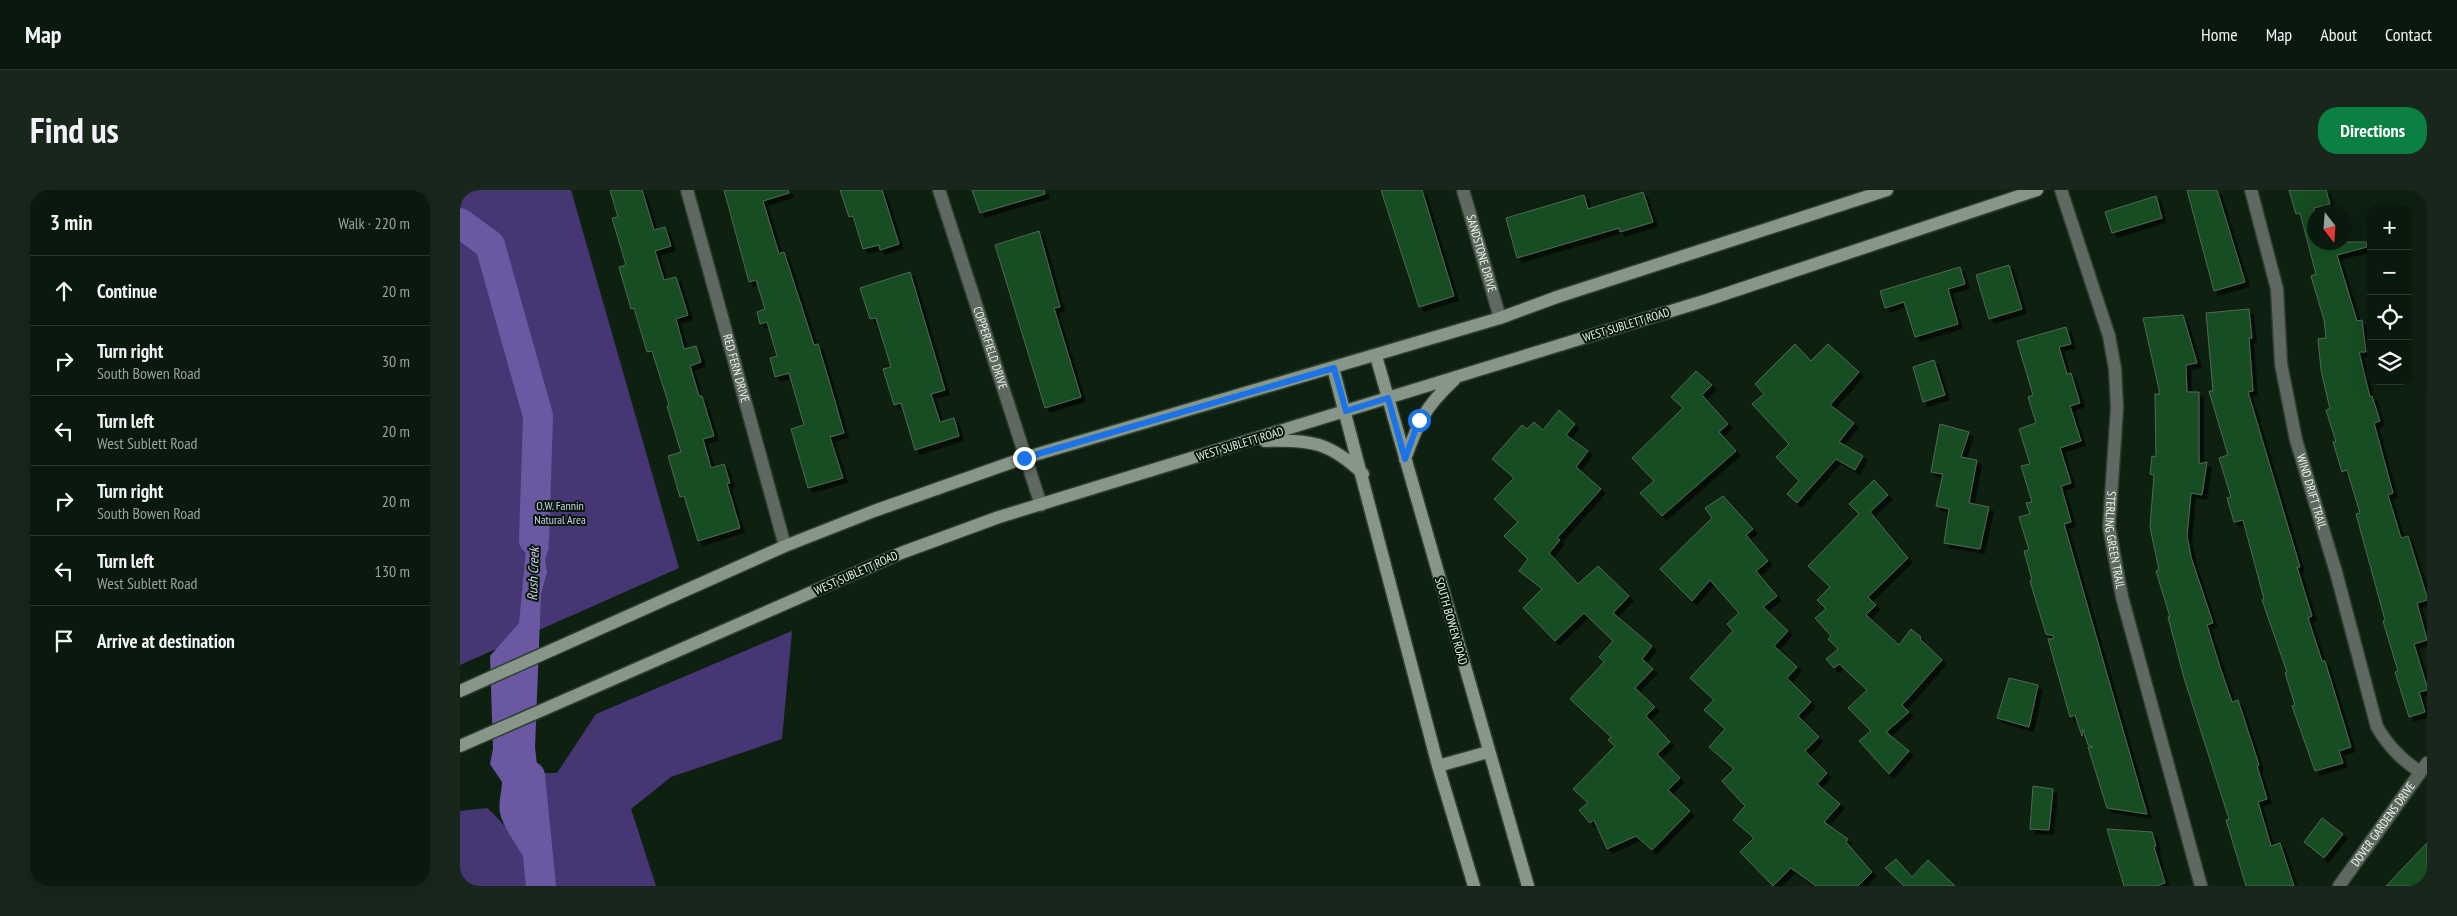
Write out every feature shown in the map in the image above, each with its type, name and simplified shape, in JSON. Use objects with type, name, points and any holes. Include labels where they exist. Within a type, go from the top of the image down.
[{"type":"main road","points":[[460,691],[785,546],[874,511],[1024,458],[1500,318],[1557,297],[1887,190]]},
{"type":"main road","name":"WEST SUBLETT ROAD","points":[[460,746],[900,553],[999,517],[1707,300],[2037,190]]},
{"type":"main road","name":"SOUTH BOWEN ROAD","points":[[1376,356],[1488,752],[1528,886]]},
{"type":"main road","points":[[1334,368],[1438,766],[1474,886]]},
{"type":"main road","points":[[1405,459],[1419,420],[1433,399],[1458,377]]},
{"type":"main road","points":[[1246,442],[1298,440],[1326,446],[1347,458],[1363,474]]},
{"type":"main road","points":[[1438,766],[1488,752]]},
{"type":"street","name":"RED FERN DRIVE","points":[[688,190],[785,546]]},
{"type":"street","name":"COPPERFIELD DRIVE","points":[[939,190],[1024,458],[1041,505]]},
{"type":"street","name":"SANDSTONE DRIVE","points":[[1463,190],[1500,318]]},
{"type":"street","name":"STERLING GREEN TRAIL","points":[[2061,190],[2109,336],[2115,369],[2117,408],[2110,527],[2122,598],[2201,886]]},
{"type":"street","name":"WIND DRIFT TRAIL","points":[[2251,190],[2277,289],[2281,328],[2281,364],[2296,440],[2336,572],[2377,727],[2387,745],[2401,759],[2424,767]]},
{"type":"street","name":"DOVER GARDENS DRIVE","points":[[2339,886],[2424,767]]},
{"type":"green space","name":"O.W. Fannin Natural Area","points":[[460,190],[571,190],[679,568],[460,665]]},
{"type":"green space","points":[[792,631],[782,739],[671,777],[631,809],[656,886],[551,886],[546,856],[532,835],[538,773],[557,773],[596,714]]},
{"type":"green space","points":[[487,808],[518,844],[530,864],[539,886],[460,886],[460,811]]},
{"type":"water","points":[[531,499],[541,499],[548,523],[545,536],[549,547],[545,560],[547,572],[541,594],[535,747],[538,773],[532,836],[546,856],[551,886],[539,886],[530,867],[502,821],[500,802],[502,782],[490,764],[493,749],[490,656],[519,623]]},
{"type":"building","points":[[610,190],[642,190],[654,230],[665,227],[671,246],[655,251],[664,280],[676,277],[688,315],[676,319],[684,349],[696,346],[701,362],[690,366],[699,396],[702,396],[714,436],[703,439],[711,468],[724,464],[730,483],[727,484],[740,528],[698,541],[684,496],[680,497],[668,456],[681,452],[652,351],[647,352],[634,308],[631,309],[619,267],[626,265],[612,218],[618,217]]},
{"type":"building","points":[[724,190],[788,190],[789,193],[763,201],[779,254],[784,252],[814,345],[818,344],[832,391],[844,433],[830,437],[843,478],[808,488],[791,429],[804,425],[789,373],[775,377],[770,358],[777,356],[767,322],[760,324],[757,312],[765,309],[756,280],[749,282]]},
{"type":"building","points":[[840,190],[882,190],[899,244],[880,250],[879,245],[863,249],[853,216],[849,217]]},
{"type":"building","points":[[972,190],[1044,190],[1045,194],[980,213]]},
{"type":"building","points":[[1381,190],[1422,190],[1454,296],[1419,307]]},
{"type":"building","points":[[2187,190],[2217,190],[2245,282],[2214,291]]},
{"type":"building","points":[[2289,190],[2326,190],[2330,204],[2307,205],[2307,240],[2300,213],[2296,214]]},
{"type":"building","points":[[1643,192],[1653,222],[1620,232],[1619,228],[1517,258],[1506,218],[1584,195],[1588,209]]},
{"type":"building","points":[[2156,196],[2162,218],[2112,233],[2105,212]]},
{"type":"building","points":[[1039,231],[1060,307],[1054,308],[1081,397],[1045,408],[995,245]]},
{"type":"building","points":[[2352,242],[2366,242],[2367,247],[2337,255],[2357,321],[2362,320],[2366,352],[2359,352],[2370,397],[2372,396],[2380,421],[2374,423],[2393,493],[2388,495],[2401,538],[2408,536],[2427,597],[2427,600],[2417,603],[2427,640],[2414,644],[2427,687],[2427,690],[2419,692],[2425,712],[2409,717],[2395,672],[2398,671],[2383,621],[2385,620],[2356,514],[2360,513],[2347,470],[2342,472],[2333,442],[2336,442],[2326,410],[2330,409],[2321,370],[2318,339],[2326,338],[2324,320],[2311,276],[2316,274],[2310,250],[2352,250]]},
{"type":"building","points":[[2009,265],[2022,309],[1989,319],[1976,275]]},
{"type":"building","points":[[1960,267],[1965,284],[1948,289],[1958,324],[1915,337],[1904,302],[1885,308],[1880,291]]},
{"type":"building","points":[[910,272],[945,390],[931,394],[940,422],[954,418],[959,436],[915,450],[901,403],[894,405],[883,369],[891,367],[876,318],[870,319],[860,288]]},
{"type":"building","points":[[2249,309],[2252,338],[2249,338],[2253,391],[2248,392],[2300,567],[2297,567],[2312,616],[2308,618],[2322,661],[2325,661],[2351,747],[2339,751],[2343,763],[2315,771],[2292,706],[2295,705],[2285,673],[2287,672],[2262,600],[2264,599],[2243,520],[2234,522],[2227,498],[2231,497],[2219,458],[2228,455],[2209,391],[2213,391],[2206,313]]},
{"type":"building","points":[[2183,315],[2197,363],[2186,365],[2187,392],[2199,392],[2199,464],[2207,462],[2202,495],[2191,493],[2187,536],[2191,557],[2213,623],[2207,625],[2220,667],[2232,702],[2238,700],[2259,765],[2257,766],[2267,799],[2258,802],[2271,846],[2280,843],[2294,886],[2246,886],[2226,820],[2229,819],[2184,678],[2168,617],[2170,617],[2156,571],[2159,570],[2150,527],[2154,475],[2150,474],[2152,456],[2156,457],[2155,394],[2160,394],[2143,318]]},
{"type":"building","points":[[2066,327],[2071,344],[2059,347],[2067,374],[2071,373],[2080,403],[2070,406],[2081,441],[2060,448],[2071,483],[2061,486],[2071,522],[2064,524],[2147,814],[2107,808],[2088,747],[2093,747],[2088,745],[2083,729],[2082,736],[2075,715],[2070,717],[2048,639],[2053,639],[2054,636],[2046,634],[2030,581],[2032,580],[2024,551],[2029,550],[2019,517],[2030,514],[2026,503],[2032,502],[2021,466],[2030,464],[2019,429],[2036,423],[2028,397],[2033,395],[2017,341]]},
{"type":"building","points":[[1795,344],[1811,361],[1828,344],[1859,372],[1830,405],[1854,423],[1839,442],[1863,456],[1855,470],[1836,459],[1797,503],[1787,494],[1799,481],[1776,457],[1789,444],[1752,404],[1764,394],[1755,384]]},
{"type":"building","points":[[1934,360],[1945,395],[1923,402],[1913,367]]},
{"type":"building","points":[[1696,371],[1712,385],[1702,395],[1728,424],[1719,432],[1736,451],[1662,516],[1640,493],[1654,481],[1632,458],[1683,408],[1671,397]]},
{"type":"building","points":[[1559,410],[1575,424],[1566,435],[1588,451],[1576,467],[1601,489],[1557,538],[1560,540],[1549,553],[1578,584],[1598,566],[1629,596],[1613,613],[1652,646],[1642,659],[1653,669],[1635,688],[1655,707],[1646,716],[1670,742],[1657,754],[1680,778],[1668,790],[1690,811],[1652,850],[1636,836],[1607,849],[1594,820],[1590,823],[1579,810],[1588,803],[1573,789],[1615,746],[1608,740],[1611,737],[1570,699],[1604,662],[1599,657],[1613,641],[1584,613],[1555,641],[1523,608],[1542,589],[1519,571],[1528,559],[1504,536],[1518,522],[1494,499],[1514,478],[1492,459],[1522,425],[1527,429],[1534,422],[1543,430]]},
{"type":"building","points":[[1940,424],[1969,432],[1961,457],[1977,460],[1969,503],[1989,507],[1980,549],[1944,543],[1949,509],[1936,506],[1943,474],[1931,472]]},
{"type":"building","points":[[1874,480],[1888,495],[1870,512],[1908,558],[1868,597],[1876,605],[1866,615],[1899,645],[1911,629],[1942,660],[1902,705],[1909,712],[1886,732],[1909,751],[1889,774],[1859,741],[1871,731],[1848,708],[1867,690],[1839,664],[1834,668],[1826,659],[1838,649],[1828,639],[1831,636],[1815,618],[1826,609],[1817,600],[1830,587],[1808,566],[1859,514],[1849,504]]},
{"type":"building","points":[[1723,496],[1753,529],[1746,535],[1768,561],[1756,571],[1777,596],[1763,607],[1788,631],[1774,646],[1797,667],[1787,678],[1811,702],[1798,716],[1819,737],[1805,751],[1827,773],[1817,784],[1840,804],[1824,822],[1848,839],[1846,842],[1872,872],[1858,886],[1816,886],[1791,868],[1773,886],[1740,852],[1754,838],[1733,820],[1745,806],[1722,781],[1734,769],[1709,747],[1725,729],[1704,710],[1714,700],[1690,678],[1733,631],[1727,624],[1739,613],[1710,580],[1692,601],[1660,569],[1712,518],[1705,508]]},
{"type":"building","points":[[2009,678],[2038,685],[2029,727],[1997,718]]},
{"type":"building","points":[[2033,786],[2053,789],[2049,830],[2030,829]]},
{"type":"building","points":[[2322,818],[2343,834],[2324,858],[2304,842]]},
{"type":"building","points":[[2107,829],[2152,832],[2156,846],[2154,847],[2165,883],[2156,886],[2124,886]]},
{"type":"building","points":[[2427,843],[2427,886],[2386,886]]},
{"type":"building","points":[[1896,859],[1912,877],[1928,860],[1955,886],[1904,886],[1885,868]]},
{"type":"waterway","name":"Rush Creek","points":[[460,223],[490,245],[538,416],[534,540]]},
{"type":"waterway","name":"Rush Creek","points":[[530,776],[541,886]]},
{"type":"route","points":[[1024,458],[1334,368],[1346,411],[1388,398],[1405,459],[1419,420]]}]
